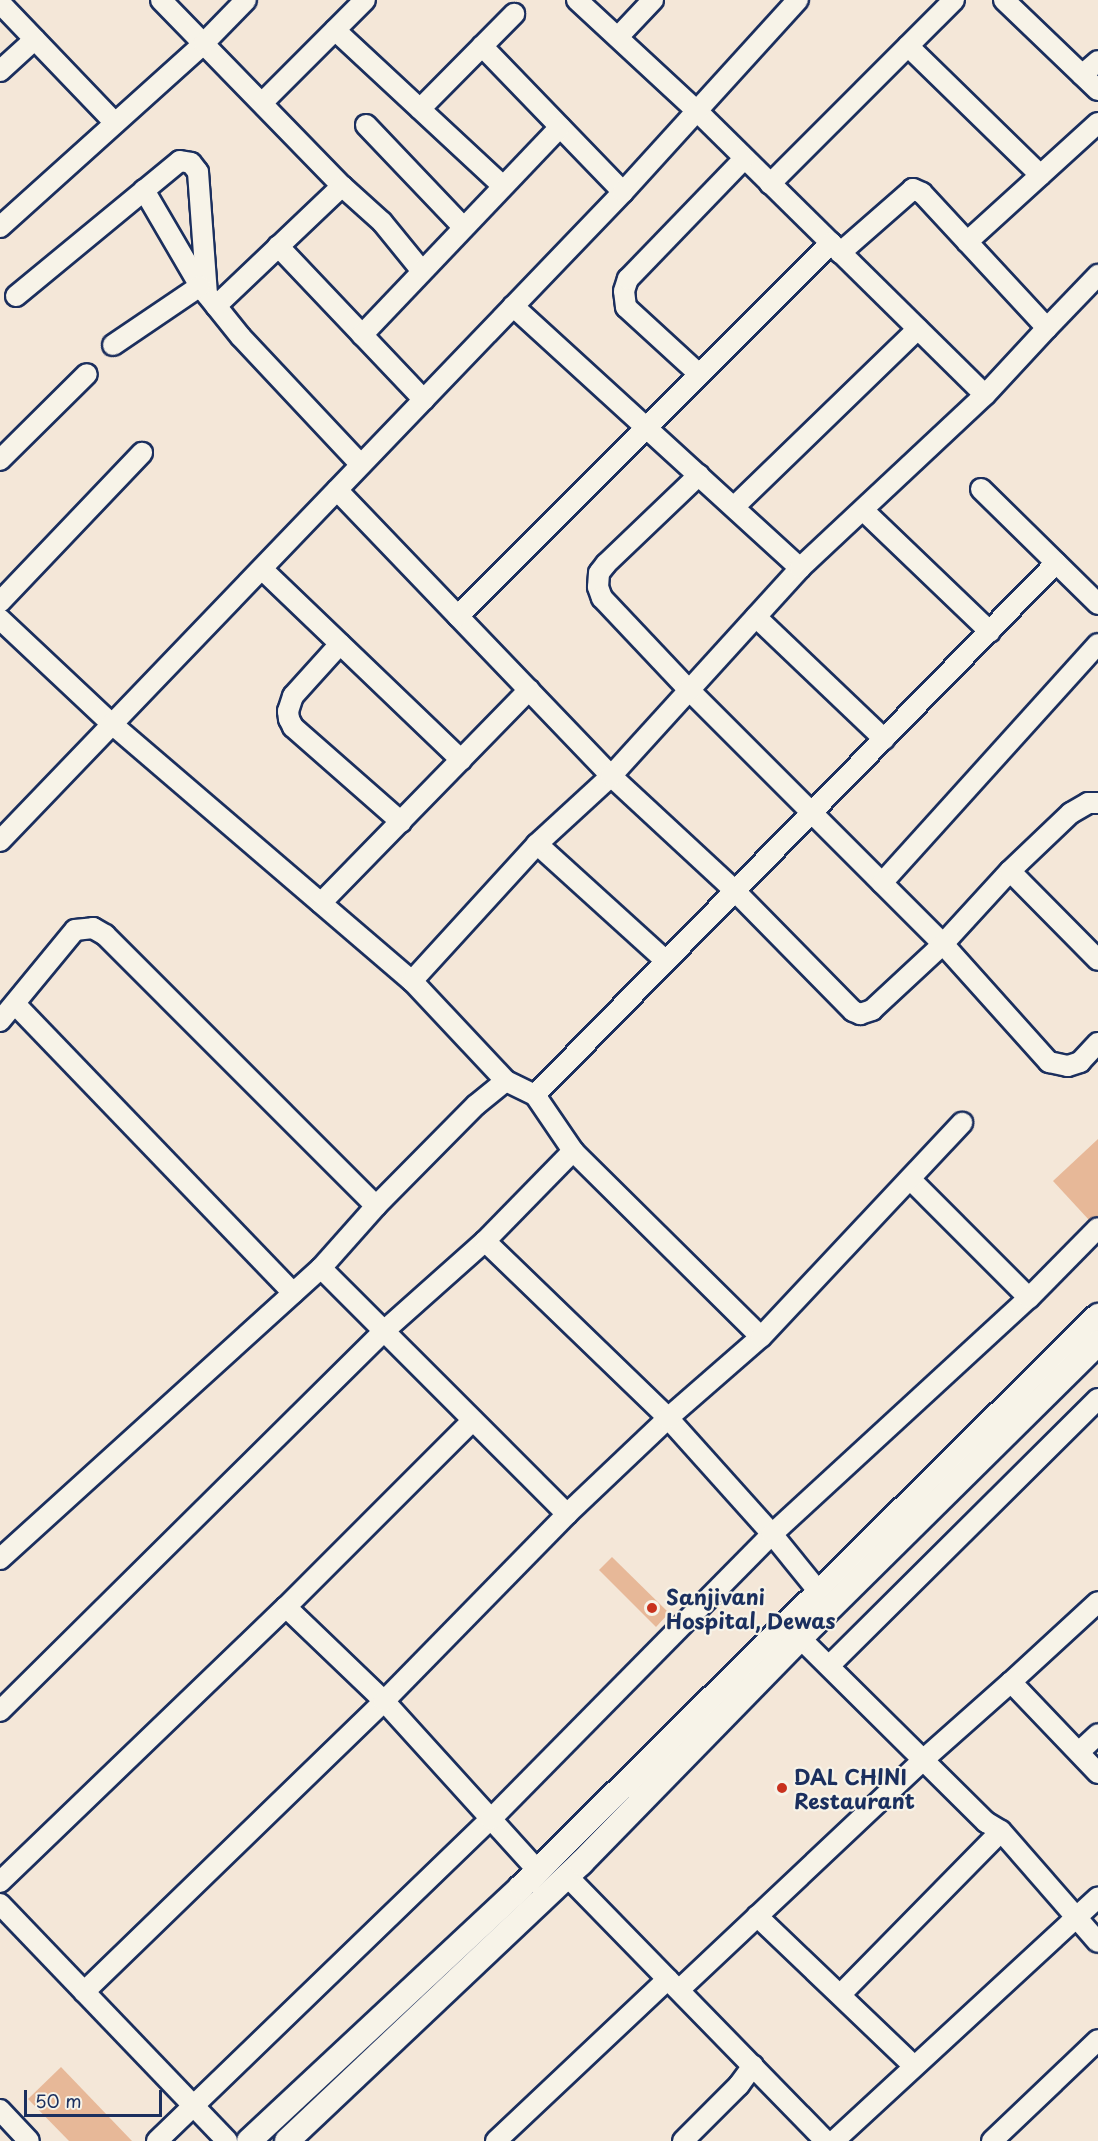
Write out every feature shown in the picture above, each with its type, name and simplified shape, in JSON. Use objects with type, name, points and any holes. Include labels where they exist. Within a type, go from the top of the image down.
[{"type":"main road","points":[[249,2141],[537,1870],[1098,1316]]},
{"type":"main road","points":[[287,2141],[567,1876],[800,1638],[1098,1343]]},
{"type":"street","points":[[161,0],[263,102],[342,186],[382,222],[422,271]]},
{"type":"street","points":[[0,227],[204,43],[246,0]]},
{"type":"street","points":[[263,102],[365,0]]},
{"type":"street","points":[[577,0],[697,111],[985,395]]},
{"type":"street","points":[[618,37],[653,0]]},
{"type":"street","points":[[0,841],[622,192],[798,0]]},
{"type":"street","points":[[770,184],[954,0]]},
{"type":"street","points":[[1004,0],[1098,90]]},
{"type":"street","points":[[0,3],[115,123]]},
{"type":"street","points":[[420,109],[514,14]]},
{"type":"street","points":[[335,30],[502,185]]},
{"type":"street","points":[[0,71],[35,39]]},
{"type":"street","points":[[482,46],[622,192]]},
{"type":"street","points":[[908,46],[1040,175]]},
{"type":"street","points":[[1082,75],[1098,61]]},
{"type":"street","points":[[967,242],[1098,123]]},
{"type":"street","points":[[366,125],[464,227]]},
{"type":"street","points":[[362,335],[502,185],[560,127]]},
{"type":"street","points":[[699,374],[626,308],[624,291],[628,279],[744,159]]},
{"type":"street","points":[[16,296],[180,161],[191,163],[198,172],[208,296]]},
{"type":"street","points":[[113,345],[208,296],[278,246],[342,186]]},
{"type":"street","points":[[458,616],[699,374],[836,248],[913,189],[922,193],[1047,328]]},
{"type":"street","points":[[144,190],[208,296],[241,337],[361,465]]},
{"type":"street","points":[[278,246],[424,400]]},
{"type":"street","points":[[412,981],[537,844],[611,776],[800,568],[985,395],[1098,275]]},
{"type":"street","points":[[513,306],[800,568]]},
{"type":"street","points":[[734,507],[918,329]]},
{"type":"street","points":[[0,460],[87,374]]},
{"type":"street","points":[[0,602],[142,453]]},
{"type":"street","points":[[699,475],[606,564],[599,573],[598,587],[602,598],[689,690],[943,944],[1049,1062],[1068,1066],[1080,1062],[1098,1043]]},
{"type":"street","points":[[981,489],[1098,604]]},
{"type":"street","points":[[337,490],[611,776],[735,891],[853,1011],[860,1014],[872,1010],[943,944],[1010,871],[1071,813],[1088,803],[1098,803]]},
{"type":"street","points":[[863,510],[990,632]]},
{"type":"street","points":[[535,1095],[1056,563]]},
{"type":"street","points":[[262,569],[461,760]]},
{"type":"street","points":[[756,617],[884,740]]},
{"type":"street","points":[[0,619],[112,724],[412,981],[506,1081],[535,1095],[573,1151],[761,1337]]},
{"type":"street","points":[[340,644],[293,696],[288,711],[289,719],[293,727],[401,822]]},
{"type":"street","points":[[882,883],[1098,644]]},
{"type":"street","points":[[321,903],[529,690]]},
{"type":"street","points":[[537,844],[666,961]]},
{"type":"street","points":[[1010,871],[1098,960]]},
{"type":"street","points":[[0,1021],[75,930],[93,928],[105,935],[375,1206]]},
{"type":"street","points":[[15,1004],[293,1293]]},
{"type":"street","points":[[4,1548],[321,1268],[375,1206],[476,1105],[506,1081]]},
{"type":"street","points":[[84,1992],[384,1701],[567,1514],[668,1418],[761,1337],[962,1123]]},
{"type":"street","points":[[1,1708],[384,1331],[485,1241],[573,1151]]},
{"type":"street","points":[[910,1179],[1029,1298]]},
{"type":"street","points":[[157,2141],[491,1819],[772,1534],[1029,1298],[1098,1228]]},
{"type":"street","points":[[485,1241],[668,1418],[772,1534],[819,1592]]},
{"type":"street","points":[[321,1268],[567,1514]]},
{"type":"street","points":[[829,1666],[1098,1399]]},
{"type":"street","points":[[0,1882],[286,1607],[473,1420]]},
{"type":"street","points":[[495,2141],[673,1984],[757,1916],[923,1760],[1098,1602]]},
{"type":"street","points":[[286,1607],[384,1701],[537,1870]]},
{"type":"street","points":[[800,1638],[986,1822],[1001,1831],[1098,1942]]},
{"type":"street","points":[[1011,1682],[1098,1773]]},
{"type":"street","points":[[1079,1752],[1098,1734]]},
{"type":"street","points":[[841,1994],[1001,1831]]},
{"type":"street","points":[[567,1876],[826,2141]]},
{"type":"street","points":[[834,2141],[1098,1897]]},
{"type":"street","points":[[0,1904],[227,2141]]},
{"type":"street","points":[[757,1916],[914,2066]]},
{"type":"street","points":[[992,2141],[1098,2040]]},
{"type":"street","points":[[684,2141],[739,2085],[753,2066]]},
{"type":"street","points":[[0,2110],[29,2141]]},
{"type":"building","points":[[1098,1139],[1098,1216],[1089,1220],[1053,1181]]},
{"type":"building","points":[[612,1557],[669,1613],[656,1627],[599,1570]]},
{"type":"building","points":[[61,2067],[132,2141],[69,2141],[28,2099]]},
{"type":"place","name":"Sanjivani Hospital, Dewas","points":[[652,1608]]},
{"type":"place","name":"DAL CHINI Restaurant","points":[[782,1788]]}]
